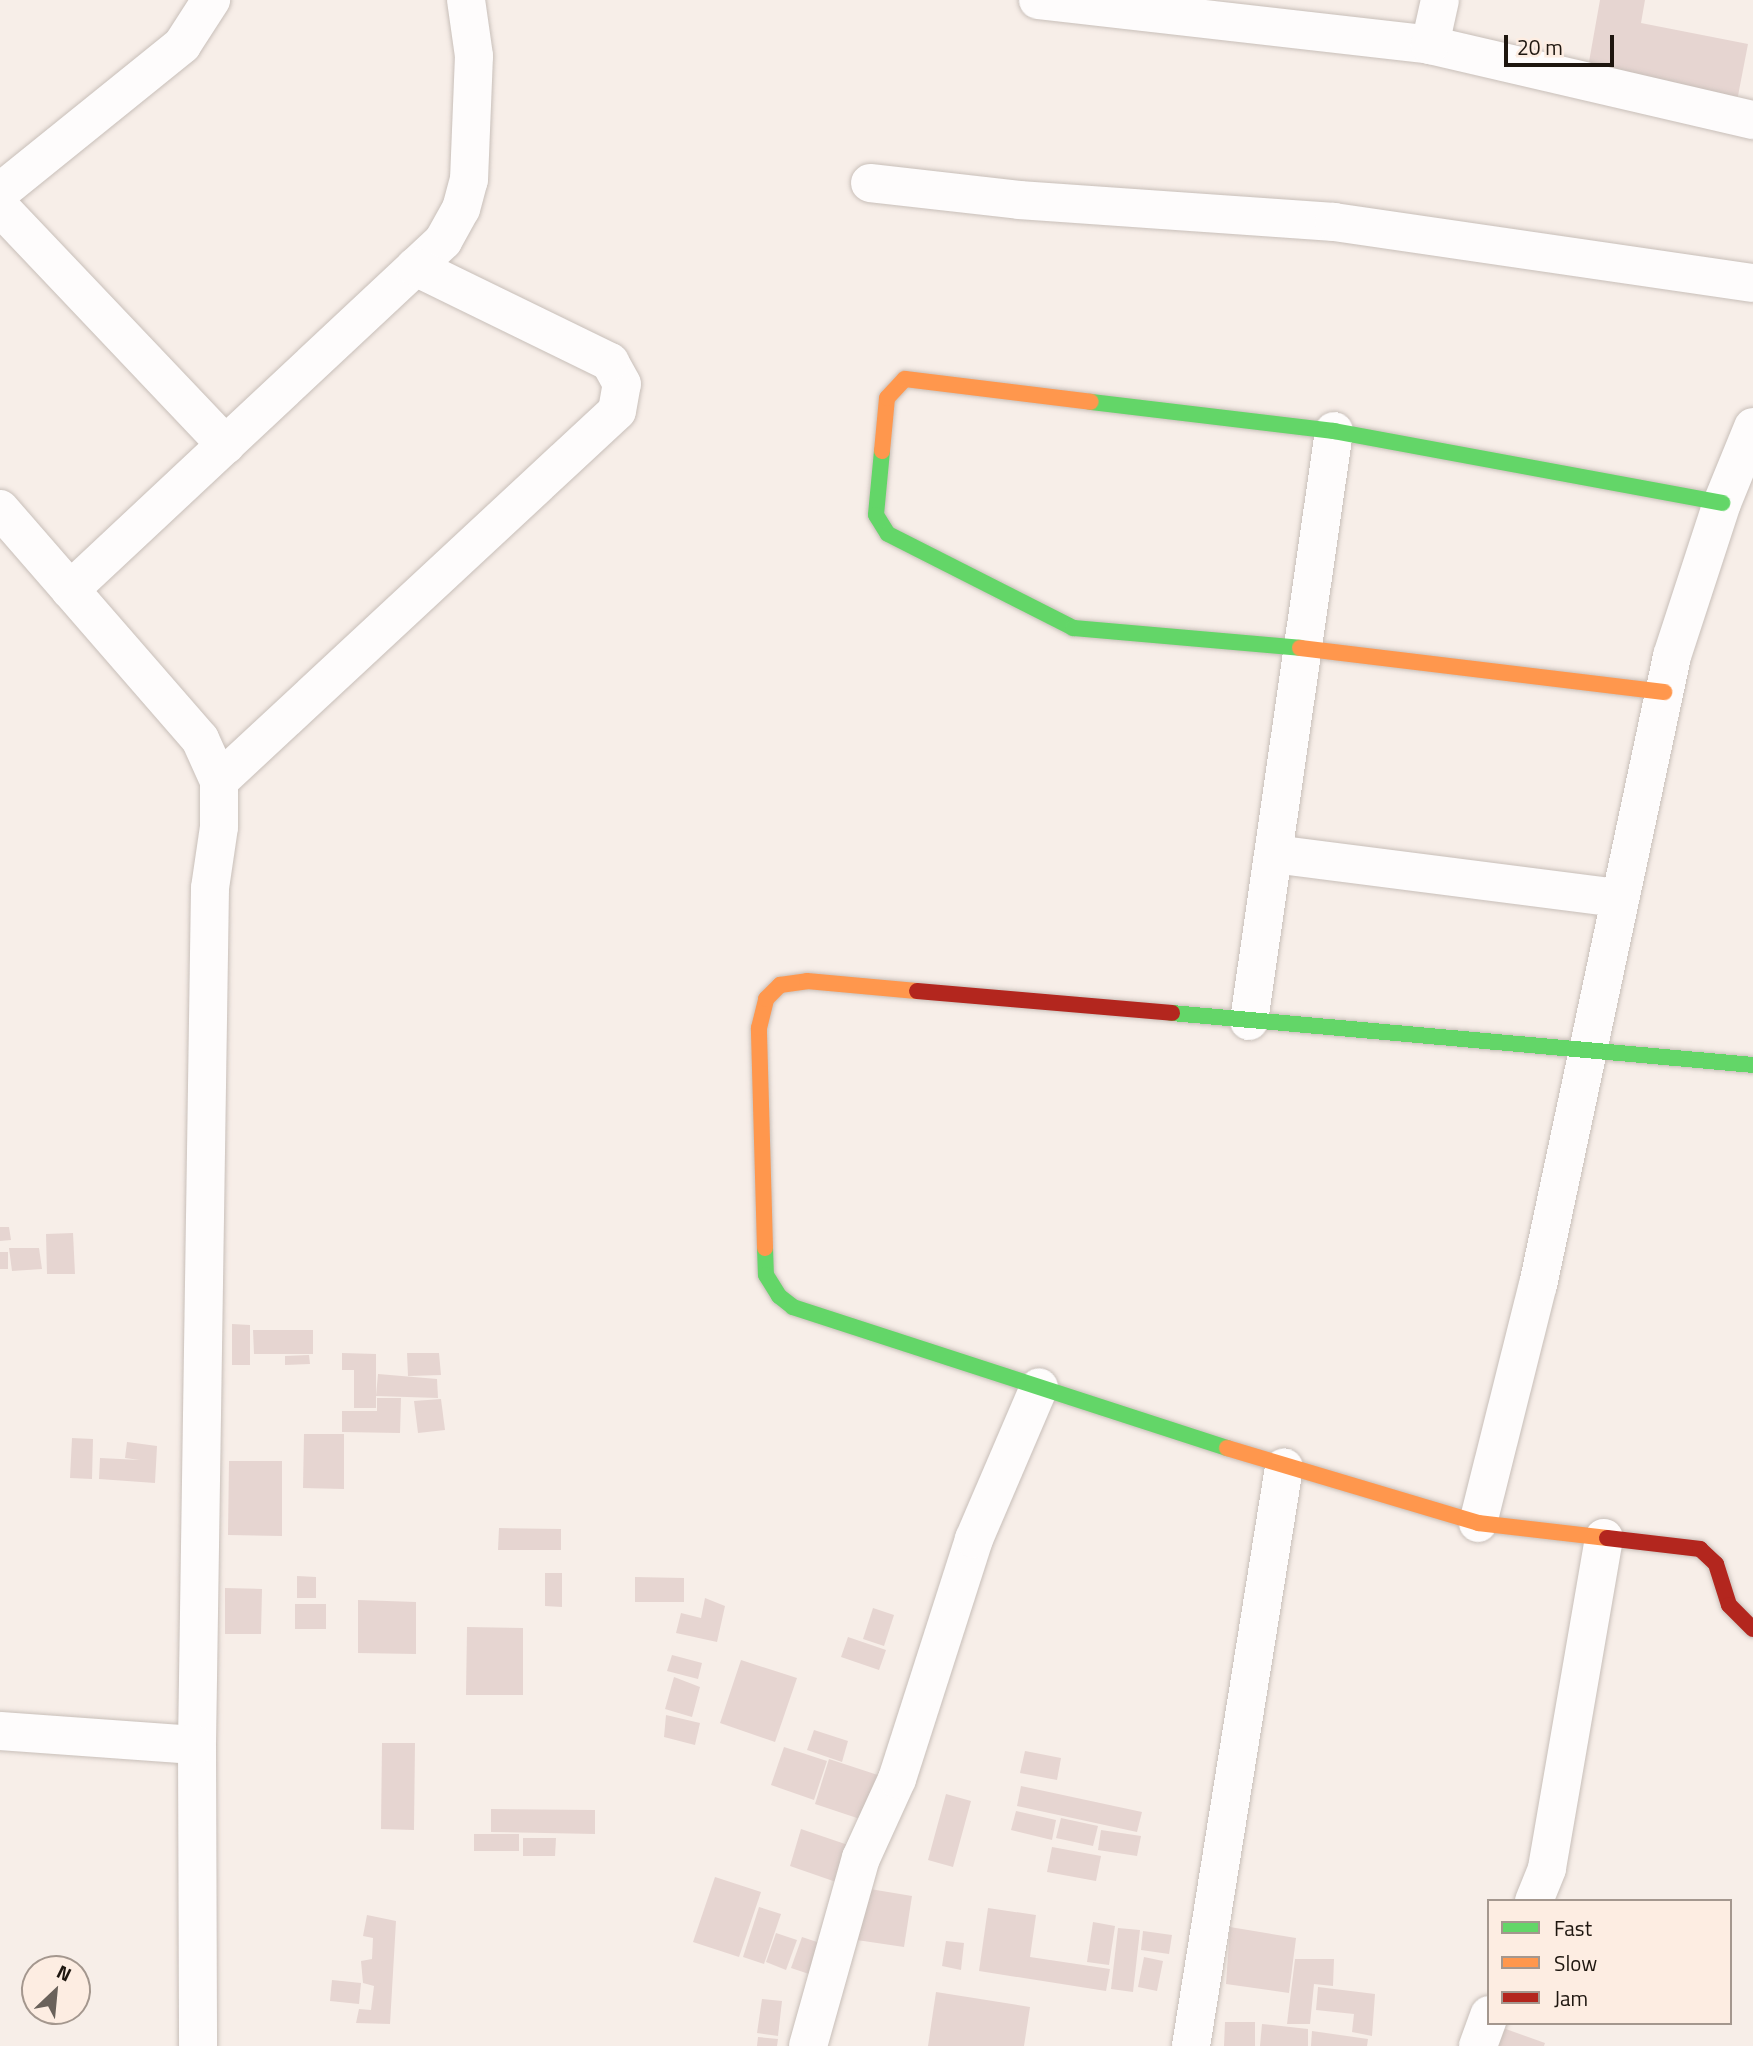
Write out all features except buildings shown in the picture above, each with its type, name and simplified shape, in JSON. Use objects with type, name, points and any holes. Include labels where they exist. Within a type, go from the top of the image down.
[{"type":"street","points":[[0,192],[181,45],[211,0]]},
{"type":"street","points":[[71,590],[443,241],[461,209],[469,180],[474,57],[466,0]]},
{"type":"street","points":[[1038,0],[1430,45],[1753,120]]},
{"type":"street","points":[[1430,45],[1440,0]]},
{"type":"street","points":[[870,183],[1019,200],[1334,222],[1753,283]]},
{"type":"street","points":[[0,207],[226,445]]},
{"type":"street","points":[[219,781],[617,411],[622,384],[610,362],[415,267]]},
{"type":"street","points":[[1664,692],[1305,649],[1073,628],[935,561],[888,534],[876,515],[887,398],[905,379],[1334,431],[1722,503]]},
{"type":"street","points":[[1478,1523],[1538,1285],[1664,692],[1722,503],[1753,427]]},
{"type":"street","points":[[1249,1021],[1305,649],[1334,431]]},
{"type":"street","points":[[0,509],[200,739],[219,781],[219,827],[210,888],[197,1745],[198,2046]]},
{"type":"street","points":[[1275,854],[1619,898]]},
{"type":"street","points":[[1753,1065],[807,981],[780,985],[766,999],[759,1028],[766,1275],[779,1296],[793,1307],[1284,1467],[1478,1523],[1700,1549],[1716,1564],[1729,1605],[1753,1629]]},
{"type":"street","points":[[808,2046],[862,1857],[897,1779],[974,1539],[1039,1387]]},
{"type":"street","points":[[1191,2046],[1284,1467]]},
{"type":"street","points":[[1535,1899],[1547,1868],[1604,1538]]},
{"type":"street","points":[[0,1731],[197,1745]]},
{"type":"street","points":[[1478,2046],[1487,2021]]},
{"type":"traffic: fast","points":[[1091,402],[1334,431],[1722,503]]},
{"type":"traffic: fast","points":[[882,451],[876,515],[888,534],[1073,628],[1300,648]]},
{"type":"traffic: fast","points":[[1172,1013],[1753,1065]]},
{"type":"traffic: fast","points":[[765,1248],[766,1275],[779,1296],[793,1307],[1227,1448]]},
{"type":"traffic: slow","points":[[882,451],[887,398],[905,379],[1091,402]]},
{"type":"traffic: slow","points":[[1300,648],[1664,692]]},
{"type":"traffic: slow","points":[[765,1248],[759,1028],[766,999],[780,985],[807,981],[917,991]]},
{"type":"traffic: slow","points":[[1227,1448],[1478,1523],[1607,1538]]},
{"type":"traffic: jam","points":[[917,991],[1172,1013]]},
{"type":"traffic: jam","points":[[1607,1538],[1700,1549],[1716,1564],[1729,1605],[1753,1629]]}]
